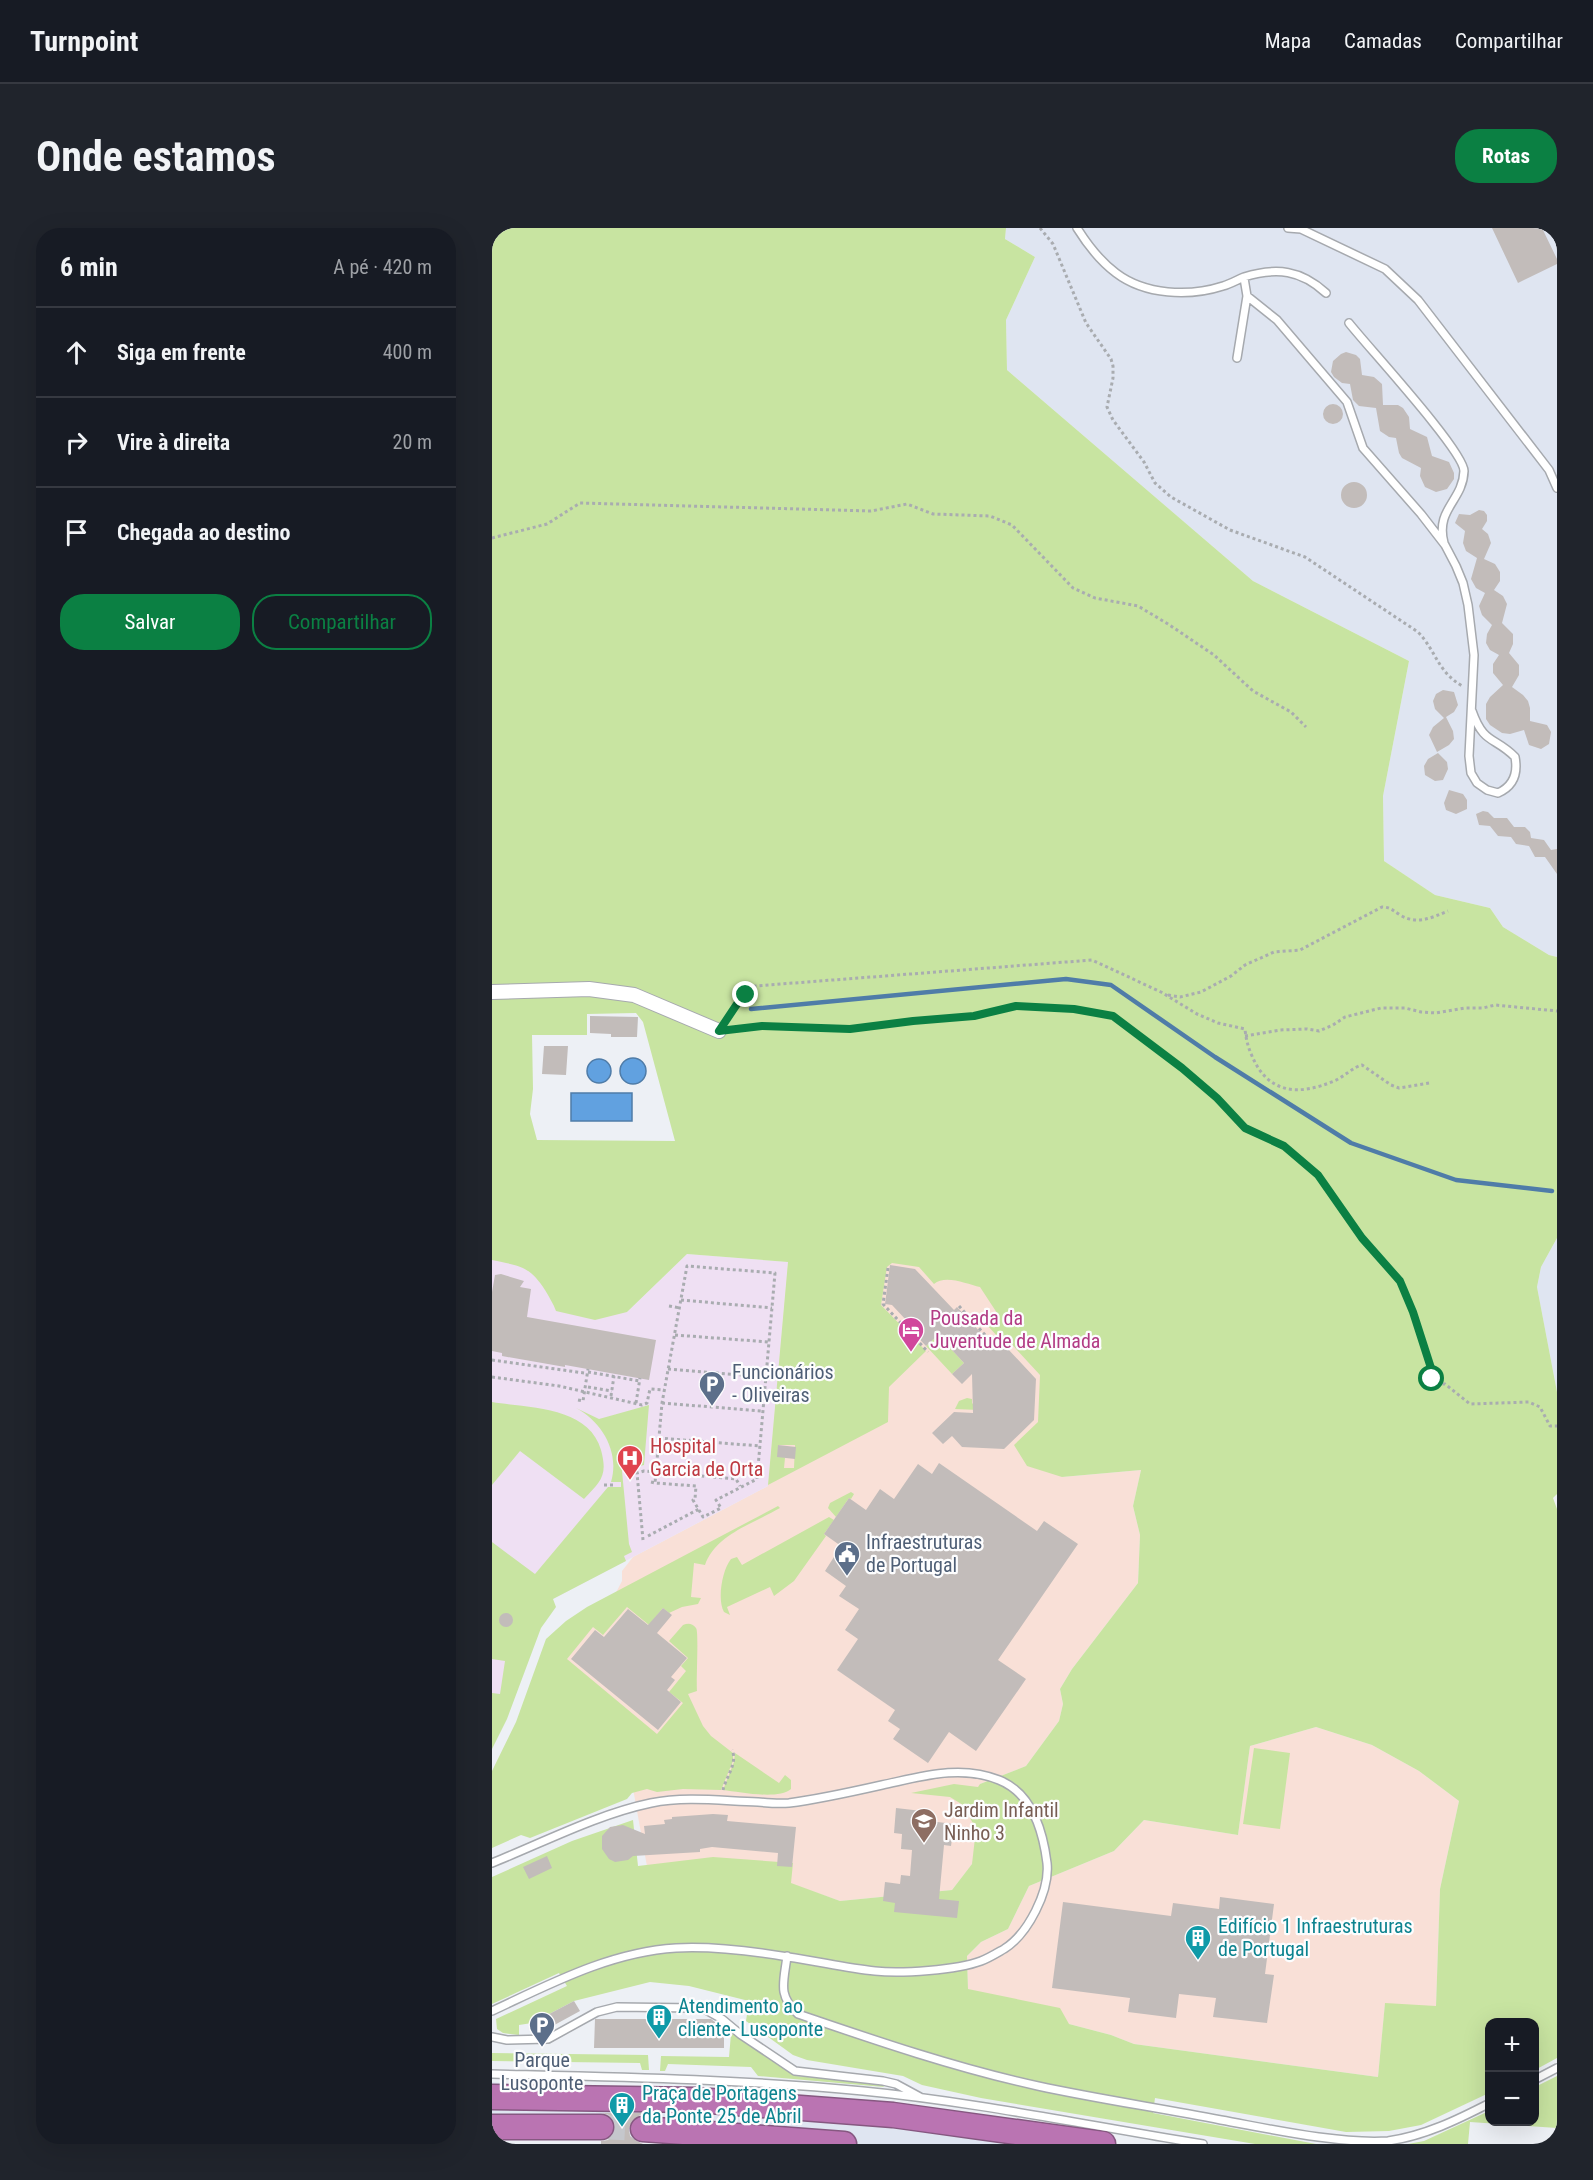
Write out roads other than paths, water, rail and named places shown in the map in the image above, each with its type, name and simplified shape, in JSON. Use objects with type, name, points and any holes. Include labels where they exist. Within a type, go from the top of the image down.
[{"type":"highway","points":[[492,2097],[697,2100],[893,2115],[1103,2144]]},
{"type":"highway","points":[[492,2127],[601,2127]]},
{"type":"highway","points":[[643,2129],[844,2144]]},
{"type":"street","points":[[492,992],[589,989],[634,994],[719,1031]]},
{"type":"lane","points":[[1077,228],[1100,258],[1117,274],[1155,290],[1178,293],[1204,291],[1262,273],[1281,272],[1297,274],[1310,280],[1326,293]]},
{"type":"lane","points":[[1288,228],[1301,229],[1385,269],[1418,300],[1549,470],[1557,488]]},
{"type":"lane","points":[[1237,358],[1247,296],[1244,278]]},
{"type":"lane","points":[[1247,296],[1277,320],[1347,402],[1363,448],[1445,545]]},
{"type":"lane","points":[[1349,323],[1420,406],[1460,458],[1464,469],[1458,492],[1442,521],[1441,533],[1463,583],[1468,605],[1474,655],[1469,756],[1471,773],[1477,783],[1487,790],[1498,793],[1516,776],[1515,757],[1508,749],[1487,738],[1478,727],[1472,711]]},
{"type":"lane","points":[[492,1863],[615,1813],[653,1802],[672,1800],[786,1803],[939,1773],[960,1772],[981,1774],[1003,1781],[1030,1806],[1044,1842],[1048,1871],[1045,1889],[1031,1918],[1008,1947],[983,1960],[964,1965],[878,1972],[787,1956],[716,1949],[674,1948],[628,1956],[580,1971],[492,2011]]},
{"type":"lane","points":[[787,1956],[783,1992],[787,2005],[798,2014],[909,2052],[1037,2086],[1353,2142],[1387,2141],[1414,2135],[1446,2126],[1485,2106]]},
{"type":"lane","points":[[492,2037],[507,2040],[548,2039],[597,2012],[617,2007],[704,2009],[722,2019],[795,2071],[883,2081],[896,2084],[922,2098]]},
{"type":"lane","points":[[1539,2077],[1557,2068]]},
{"type":"lane","points":[[492,2074],[689,2079],[863,2091],[922,2098],[1203,2144]]},
{"type":"water","points":[[633,1058],[642,1062],[646,1071],[642,1080],[633,1084],[624,1080],[620,1071],[624,1062]]},
{"type":"water","points":[[599,1059],[607,1063],[611,1071],[607,1079],[599,1083],[591,1079],[587,1071],[591,1063]]},
{"type":"water","points":[[571,1093],[632,1093],[632,1121],[571,1121]]},
{"type":"waterway","points":[[751,1009],[1066,979],[1111,985],[1215,1057],[1351,1143],[1456,1180],[1552,1191]]},
{"type":"tunnel","points":[[601,2127],[643,2129]]},
{"type":"place","name":"Pousada da Juventude de Almada","points":[[911,1353]]},
{"type":"place","name":"Funcionários - Oliveiras","points":[[712,1407]]},
{"type":"place","name":"Hospital Garcia de Orta","points":[[630,1481]]},
{"type":"place","name":"Infraestruturas de Portugal","points":[[847,1577]]},
{"type":"place","name":"Jardim Infantil Ninho 3","points":[[924,1844]]},
{"type":"place","name":"Edifício 1 Infraestruturas de Portugal","points":[[1198,1961]]},
{"type":"place","name":"Atendimento ao cliente- Lusoponte","points":[[659,2040]]},
{"type":"place","name":"Parque Lusoponte","points":[[542,2048]]},
{"type":"place","name":"Praça de Portagens da Ponte 25 de Abril","points":[[622,2128]]}]
